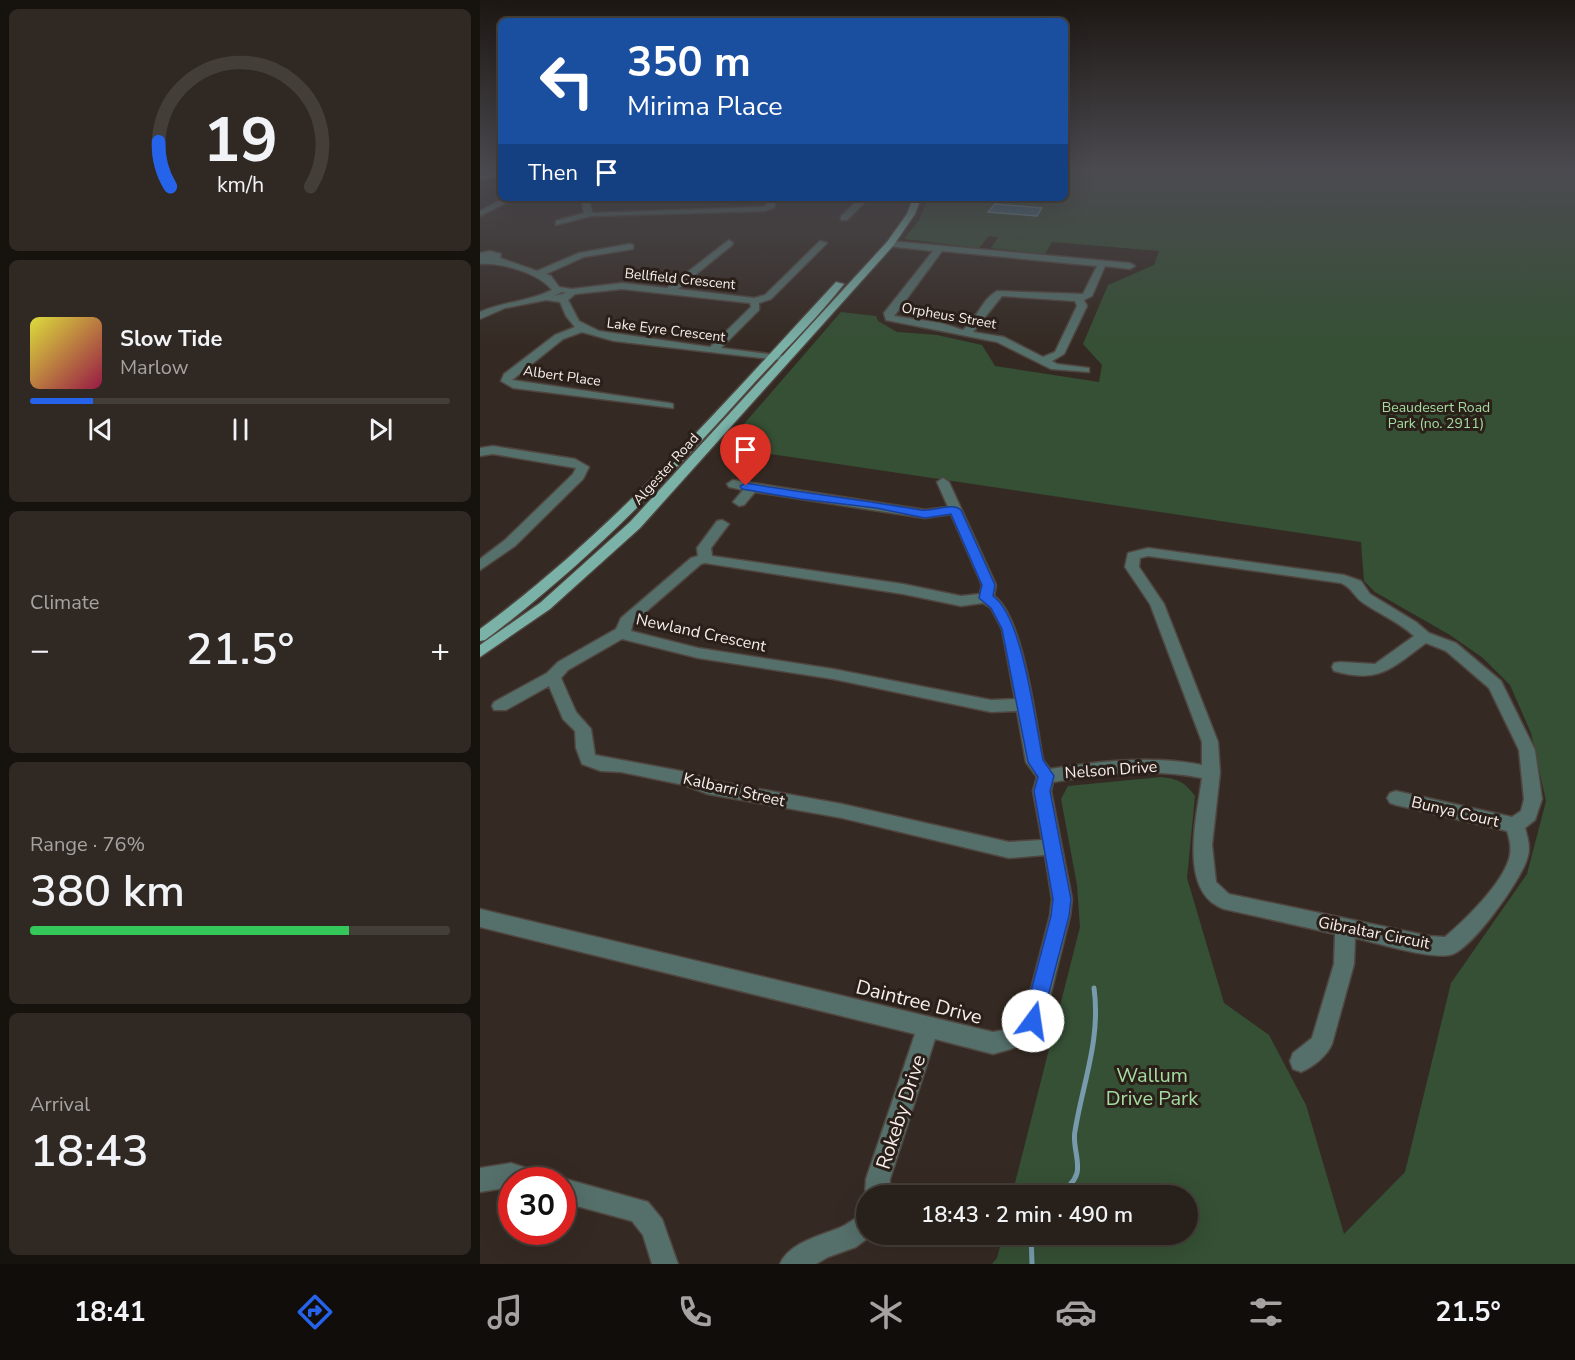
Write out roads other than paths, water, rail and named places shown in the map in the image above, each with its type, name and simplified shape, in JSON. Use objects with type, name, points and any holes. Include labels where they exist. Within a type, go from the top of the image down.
[{"type":"main road","name":"Algester Road","points":[[480,636],[549,585],[610,529],[890,228]]},
{"type":"main road","name":"Algester Road","points":[[480,652],[546,606],[635,525],[890,244],[901,228]]},
{"type":"main road","points":[[878,243],[890,244]]},
{"type":"street","points":[[670,291],[729,243]]},
{"type":"street","points":[[754,301],[768,297],[824,243]]},
{"type":"street","points":[[890,244],[1130,266]]},
{"type":"street","points":[[538,274],[582,255],[630,247]]},
{"type":"street","name":"Orpheus Street","points":[[940,248],[889,312],[889,318],[941,326],[965,334],[1000,339],[1043,361],[1068,370],[1085,370]]},
{"type":"street","points":[[481,256],[497,255],[494,259],[548,278],[564,293],[573,322],[580,329]]},
{"type":"street","points":[[965,334],[976,326],[999,293],[1077,298],[1087,296],[1102,264]]},
{"type":"street","name":"Bellfield Crescent","points":[[480,316],[502,306],[611,286],[754,301],[756,308],[712,350]]},
{"type":"street","points":[[1043,361],[1059,354],[1082,306],[1077,298]]},
{"type":"street","name":"Lake Eyre Crescent","points":[[580,329],[614,338],[785,359]]},
{"type":"street","name":"Albert Place","points":[[580,329],[559,337],[508,376],[506,381],[513,385],[669,406]]},
{"type":"street","points":[[480,452],[493,450],[583,466],[579,476],[510,543],[480,566]]},
{"type":"street","points":[[722,524],[704,548],[705,558],[903,589],[961,601],[986,598],[989,585],[944,482]]},
{"type":"street","points":[[733,484],[925,514],[955,510]]},
{"type":"street","points":[[739,502],[752,488]]},
{"type":"street","name":"Gibraltar Circuit","points":[[1148,552],[1344,579],[1356,584],[1365,597],[1411,625],[1424,637],[1451,647],[1495,685],[1527,750],[1533,799],[1529,815],[1515,825],[1521,850],[1509,878],[1467,932],[1449,946],[1429,945],[1224,901],[1208,886],[1204,870],[1203,845],[1211,773],[1210,742],[1156,604],[1132,567],[1133,556],[1148,552]]},
{"type":"street","name":"Newland Crescent","points":[[705,558],[696,561],[626,621],[623,632],[628,637],[751,663],[833,674],[991,706],[1023,705]]},
{"type":"street","name":"Daintree Drive","points":[[480,918],[993,1043],[1014,1039],[1025,1033],[1033,1021],[1060,916],[1062,899],[1042,791],[1046,776],[1035,762],[1009,629],[997,605],[986,598]]},
{"type":"street","points":[[500,706],[553,677],[562,666],[623,632]]},
{"type":"street","points":[[1340,667],[1362,670],[1379,669],[1424,637]]},
{"type":"street","name":"Kalbarri Street","points":[[553,677],[569,715],[583,729],[584,748],[588,759],[601,764],[621,765],[686,779],[708,787],[842,811],[1009,850],[1053,847]]},
{"type":"street","name":"Nelson Drive","points":[[1046,776],[1145,765],[1191,768],[1211,773]]},
{"type":"street","name":"Bunya Court","points":[[1396,798],[1515,825]]},
{"type":"street","points":[[1301,1060],[1321,1044],[1344,964],[1345,928]]},
{"type":"street","name":"Rokeby Drive","points":[[878,1185],[928,1028]]},
{"type":"street","points":[[480,1180],[498,1177]]},
{"type":"street","points":[[576,1194],[639,1211],[653,1228],[665,1264]]},
{"type":"street","points":[[793,1264],[822,1246],[848,1238],[856,1232]]},
{"type":"waterway","points":[[1070,1185],[1077,1173],[1078,1163],[1074,1136],[1093,1043],[1096,1007],[1094,988]]},
{"type":"waterway","points":[[1031,1245],[1032,1264]]},
{"type":"park label","name":"Beaudesert Road Park (no. 2911)","points":[[1436,415]]},
{"type":"park label","name":"Wallum Drive Park","points":[[1152,1086]]}]
